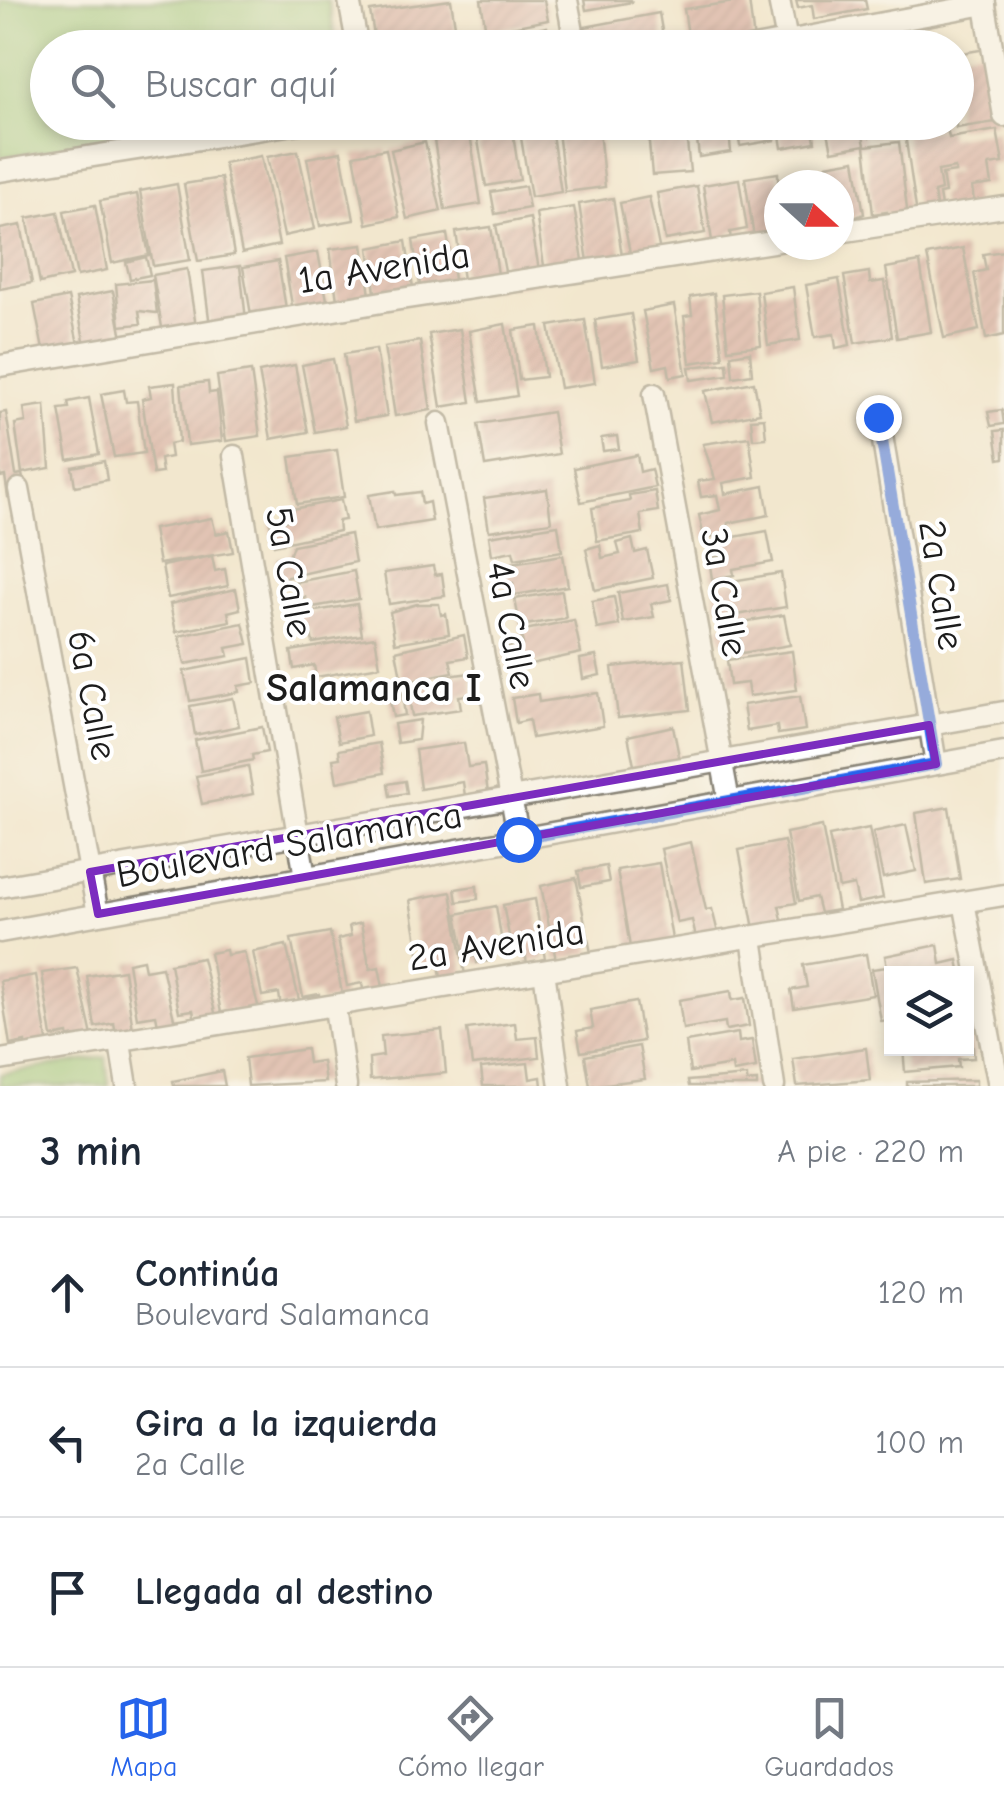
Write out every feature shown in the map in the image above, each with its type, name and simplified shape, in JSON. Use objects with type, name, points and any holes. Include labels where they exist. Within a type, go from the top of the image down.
[{"type":"street","points":[[349,0],[355,30]]},
{"type":"street","points":[[567,0],[573,30]]},
{"type":"street","points":[[779,0],[786,30]]},
{"type":"street","points":[[843,30],[984,2],[1004,116]]},
{"type":"street","points":[[0,171],[194,140]]},
{"type":"street","points":[[854,230],[1004,207]]},
{"type":"street","name":"1a Avenida","points":[[0,366],[764,243]]},
{"type":"street","name":"3a Calle","points":[[654,394],[728,801]]},
{"type":"street","name":"2a Calle","points":[[878,417],[936,764]]},
{"type":"street","name":"4a Calle","points":[[438,423],[518,839]]},
{"type":"street","name":"5a Calle","points":[[234,456],[305,877]]},
{"type":"street","name":"6a Calle","points":[[18,489],[98,914]]},
{"type":"street","name":"Boulevard Salamanca","points":[[0,888],[1004,712]]},
{"type":"street","name":"Boulevard Salamanca","points":[[0,932],[1004,752]]},
{"type":"street","name":"2a Avenida","points":[[0,1060],[1004,895]]},
{"type":"street","points":[[964,902],[999,1086]]},
{"type":"street","points":[[752,938],[774,1086]]},
{"type":"street","points":[[544,971],[560,1086]]},
{"type":"street","points":[[335,1007],[346,1086]]},
{"type":"street","points":[[120,1042],[127,1086]]},
{"type":"highlighted area","points":[[929,725],[936,764],[98,914],[90,872]]},
{"type":"green space","points":[[0,0],[328,0],[334,30],[30,30],[30,140],[114,140],[0,158]]},
{"type":"green space","points":[[106,1057],[109,1086],[0,1086],[0,1074]]},
{"type":"building","points":[[451,0],[456,30],[373,30],[370,11]]},
{"type":"building","points":[[481,0],[544,0],[548,20],[486,30]]},
{"type":"building","points":[[584,0],[631,0],[632,2],[586,10]]},
{"type":"building","points":[[749,0],[753,30],[687,30],[684,9]]},
{"type":"building","points":[[796,0],[865,0],[867,9],[814,19],[812,5],[798,8]]},
{"type":"building","points":[[659,13],[662,30],[585,30],[585,27]]},
{"type":"building","points":[[986,49],[996,122],[974,125],[974,51]]},
{"type":"building","points":[[997,130],[1003,163],[989,165],[992,184],[972,187],[975,208],[943,219],[939,194],[945,193],[942,174],[956,172],[955,168],[938,171],[941,190],[934,192],[938,219],[918,222],[906,140],[974,140],[974,134]]},
{"type":"building","points":[[434,140],[471,140],[481,204],[445,210]]},
{"type":"building","points":[[478,140],[514,140],[520,180],[486,186]]},
{"type":"building","points":[[521,140],[553,140],[561,192],[531,197]]},
{"type":"building","points":[[559,140],[600,140],[605,187],[565,192]]},
{"type":"building","points":[[649,140],[687,140],[690,172],[652,175]]},
{"type":"building","points":[[697,140],[730,140],[731,152],[699,157]]},
{"type":"building","points":[[739,140],[775,140],[740,146]]},
{"type":"building","points":[[781,140],[815,140],[815,142],[782,148]]},
{"type":"building","points":[[830,140],[864,140],[865,145],[832,151]]},
{"type":"building","points":[[425,142],[441,211],[407,219],[391,150]]},
{"type":"building","points":[[899,142],[909,226],[889,229],[887,212],[873,214],[865,146]]},
{"type":"building","points":[[386,149],[399,217],[367,224],[354,155]]},
{"type":"building","points":[[298,151],[315,229],[284,236],[267,157]]},
{"type":"building","points":[[341,152],[354,220],[320,226],[307,158]]},
{"type":"building","points":[[261,156],[279,245],[242,253],[224,163]]},
{"type":"building","points":[[855,160],[864,214],[854,218],[854,170],[827,170],[826,165]]},
{"type":"building","points":[[764,175],[764,244],[755,245],[745,178]]},
{"type":"building","points":[[221,178],[234,255],[198,261],[184,184]]},
{"type":"building","points":[[739,179],[747,229],[730,232],[732,249],[714,253],[703,185]]},
{"type":"building","points":[[177,184],[190,260],[153,266],[140,191]]},
{"type":"building","points":[[525,186],[529,208],[495,214],[491,192]]},
{"type":"building","points":[[697,186],[705,233],[665,240],[657,193]]},
{"type":"building","points":[[137,194],[149,255],[112,263],[100,201]]},
{"type":"building","points":[[649,197],[660,252],[631,258],[620,203]]},
{"type":"building","points":[[613,198],[623,262],[589,268],[579,204]]},
{"type":"building","points":[[95,205],[107,270],[77,276],[64,211]]},
{"type":"building","points":[[574,207],[585,272],[546,279],[536,213]]},
{"type":"building","points":[[58,212],[71,276],[40,283],[27,218]]},
{"type":"building","points":[[530,218],[541,281],[508,287],[496,225]]},
{"type":"building","points":[[21,225],[32,283],[0,289],[0,229]]},
{"type":"building","points":[[491,227],[500,288],[465,293],[456,232]]},
{"type":"building","points":[[447,234],[456,292],[422,298],[413,240]]},
{"type":"building","points":[[406,241],[415,301],[377,307],[369,248]]},
{"type":"building","points":[[363,245],[372,310],[339,315],[330,249]]},
{"type":"building","points":[[963,248],[979,330],[944,338],[927,255]]},
{"type":"building","points":[[1004,251],[1004,335],[986,339],[974,273],[986,270],[983,254]]},
{"type":"building","points":[[318,252],[330,316],[295,323],[284,258]]},
{"type":"building","points":[[146,257],[150,275],[130,279],[126,262]]},
{"type":"building","points":[[278,261],[289,326],[254,333],[243,267]]},
{"type":"building","points":[[920,262],[931,332],[897,338],[886,268]]},
{"type":"building","points":[[240,266],[247,329],[211,334],[203,271]]},
{"type":"building","points":[[187,269],[197,333],[164,339],[153,275]]},
{"type":"building","points":[[869,272],[870,283],[884,281],[892,337],[855,343],[844,276]]},
{"type":"building","points":[[839,279],[850,345],[836,348],[834,334],[815,337],[806,285]]},
{"type":"building","points":[[153,280],[157,313],[139,311],[141,324],[120,326],[116,284]]},
{"type":"building","points":[[793,287],[800,340],[768,345],[761,292]]},
{"type":"building","points":[[113,291],[124,349],[87,356],[76,298]]},
{"type":"building","points":[[756,291],[761,345],[728,349],[722,295]]},
{"type":"building","points":[[714,293],[723,358],[690,363],[684,316],[692,315],[690,297]]},
{"type":"building","points":[[68,297],[81,358],[46,365],[34,304]]},
{"type":"building","points":[[674,305],[686,374],[670,377],[668,365],[654,368],[643,311]]},
{"type":"building","points":[[631,314],[639,360],[602,366],[595,320]]},
{"type":"building","points":[[585,320],[595,383],[560,388],[549,326]]},
{"type":"building","points":[[505,324],[517,396],[481,402],[469,331]]},
{"type":"building","points":[[539,326],[545,377],[519,380],[513,330]]},
{"type":"building","points":[[460,329],[471,402],[441,407],[429,334]]},
{"type":"building","points":[[420,341],[431,410],[395,416],[384,347]]},
{"type":"building","points":[[376,349],[387,416],[354,421],[344,354]]},
{"type":"building","points":[[750,352],[752,374],[733,377],[731,355]]},
{"type":"building","points":[[333,359],[346,426],[315,432],[302,365]]},
{"type":"building","points":[[727,363],[728,375],[691,380],[689,367]]},
{"type":"building","points":[[295,365],[308,432],[271,439],[259,372]]},
{"type":"building","points":[[251,371],[260,436],[226,441],[217,376]]},
{"type":"building","points":[[208,382],[209,393],[217,392],[222,441],[187,445],[181,385]]},
{"type":"building","points":[[754,382],[760,413],[712,422],[705,391]]},
{"type":"building","points":[[175,383],[179,442],[169,444],[171,457],[160,459],[162,473],[153,474],[142,399],[151,397],[149,386]]},
{"type":"building","points":[[124,390],[126,402],[137,401],[144,453],[114,457],[101,394]]},
{"type":"building","points":[[89,398],[99,454],[68,460],[59,409],[69,408],[68,402]]},
{"type":"building","points":[[45,405],[50,468],[22,473],[15,424],[26,422],[24,408]]},
{"type":"building","points":[[1002,410],[1004,424],[991,426],[988,412]]},
{"type":"building","points":[[6,412],[16,475],[22,474],[26,494],[8,497],[5,476],[0,477],[0,413]]},
{"type":"building","points":[[552,412],[559,454],[485,466],[478,424]]},
{"type":"building","points":[[764,418],[766,438],[753,439],[751,419]]},
{"type":"building","points":[[1004,430],[1004,458],[999,459],[995,431]]},
{"type":"building","points":[[617,436],[619,449],[603,451],[601,438]]},
{"type":"building","points":[[749,437],[755,477],[723,483],[725,494],[764,486],[769,515],[728,523],[730,533],[704,538],[699,515],[720,510],[717,495],[701,497],[698,481],[715,479],[703,444]]},
{"type":"building","points":[[337,450],[344,497],[297,504],[290,457]]},
{"type":"building","points":[[637,455],[640,472],[651,469],[655,487],[581,502],[574,468]]},
{"type":"building","points":[[104,461],[107,480],[75,486],[72,467]]},
{"type":"building","points":[[547,489],[551,522],[489,531],[484,498]]},
{"type":"building","points":[[395,491],[396,495],[420,492],[422,504],[429,502],[432,521],[375,530],[369,495]]},
{"type":"building","points":[[655,491],[658,511],[640,514],[643,533],[597,541],[592,508],[630,501],[629,495]]},
{"type":"building","points":[[341,500],[345,520],[338,521],[339,531],[274,545],[270,523],[289,520],[287,510]]},
{"type":"building","points":[[212,518],[216,534],[229,531],[233,552],[159,564],[153,529]]},
{"type":"building","points":[[558,525],[562,551],[515,559],[513,551],[492,555],[489,536]]},
{"type":"building","points":[[767,531],[773,562],[733,569],[734,575],[712,579],[709,558],[721,556],[718,540]]},
{"type":"building","points":[[350,534],[355,562],[279,579],[276,558],[289,556],[293,545]]},
{"type":"building","points":[[632,539],[635,553],[647,550],[653,578],[595,590],[586,549],[600,545],[602,558],[620,554],[617,543]]},
{"type":"building","points":[[563,555],[568,586],[515,595],[513,583],[497,586],[493,566]]},
{"type":"building","points":[[212,556],[215,571],[225,569],[228,586],[168,598],[162,566]]},
{"type":"building","points":[[433,566],[435,575],[442,574],[445,596],[389,604],[384,573]]},
{"type":"building","points":[[354,571],[359,599],[307,608],[305,597],[299,598],[296,582]]},
{"type":"building","points":[[781,573],[786,607],[730,616],[728,605],[717,607],[713,584]]},
{"type":"building","points":[[668,584],[671,600],[651,604],[654,617],[623,622],[618,593]]},
{"type":"building","points":[[236,589],[240,609],[228,612],[230,621],[176,632],[170,604]]},
{"type":"building","points":[[562,591],[566,618],[520,626],[515,599]]},
{"type":"building","points":[[614,597],[619,625],[597,629],[592,601]]},
{"type":"building","points":[[357,604],[362,635],[313,643],[310,629],[301,631],[298,614]]},
{"type":"building","points":[[417,604],[439,604],[441,615],[446,614],[449,634],[395,643],[390,612]]},
{"type":"building","points":[[784,615],[790,645],[742,653],[740,638],[722,641],[719,626]]},
{"type":"building","points":[[574,620],[581,653],[508,669],[503,648],[523,644],[520,631]]},
{"type":"building","points":[[243,623],[248,644],[227,648],[229,656],[185,664],[179,636]]},
{"type":"building","points":[[464,635],[468,657],[450,660],[453,672],[402,682],[396,651]]},
{"type":"building","points":[[375,637],[380,666],[316,677],[314,665],[294,669],[291,651]]},
{"type":"building","points":[[792,651],[797,690],[749,696],[747,683],[730,685],[727,660]]},
{"type":"building","points":[[596,656],[600,675],[583,679],[580,659]]},
{"type":"building","points":[[251,658],[255,683],[238,686],[239,692],[190,701],[184,671]]},
{"type":"building","points":[[684,659],[690,710],[618,718],[612,667]]},
{"type":"building","points":[[471,673],[474,694],[459,696],[461,709],[412,716],[407,685],[449,683],[447,676]]},
{"type":"building","points":[[401,687],[405,715],[393,717],[388,689]]},
{"type":"building","points":[[598,693],[603,726],[532,738],[529,720],[516,723],[512,698],[538,694],[539,702]]},
{"type":"building","points":[[800,696],[805,730],[778,734],[777,726],[747,731],[743,705]]},
{"type":"building","points":[[233,698],[239,726],[195,735],[190,706]]},
{"type":"building","points":[[366,711],[370,736],[339,742],[334,717]]},
{"type":"building","points":[[420,720],[418,740],[397,743],[394,724]]},
{"type":"building","points":[[673,726],[680,761],[635,770],[628,736]]},
{"type":"building","points":[[262,727],[267,752],[252,755],[253,760],[201,771],[195,740]]},
{"type":"building","points":[[379,743],[384,773],[337,782],[333,759],[340,758],[339,750]]},
{"type":"building","points":[[464,743],[468,767],[484,765],[488,793],[465,796],[463,782],[420,789],[415,750]]},
{"type":"building","points":[[248,766],[253,794],[202,804],[196,776]]},
{"type":"building","points":[[405,781],[407,793],[390,796],[388,784]]},
{"type":"building","points":[[949,807],[960,879],[926,884],[916,813]]},
{"type":"building","points":[[906,825],[916,871],[883,878],[873,832]]},
{"type":"building","points":[[822,826],[838,910],[820,913],[816,897],[799,901],[786,833]]},
{"type":"building","points":[[869,828],[883,898],[858,903],[854,885],[839,888],[829,836]]},
{"type":"building","points":[[784,841],[796,903],[779,906],[783,924],[754,929],[739,850]]},
{"type":"building","points":[[691,842],[706,910],[712,909],[718,933],[696,938],[692,920],[677,923],[661,849]]},
{"type":"building","points":[[659,863],[673,945],[631,953],[617,870]]},
{"type":"building","points":[[606,866],[609,882],[581,887],[578,871]]},
{"type":"building","points":[[576,878],[591,953],[556,960],[541,886]]},
{"type":"building","points":[[477,886],[478,899],[457,902],[455,889]]},
{"type":"building","points":[[451,892],[465,975],[441,979],[439,962],[421,965],[410,900]]},
{"type":"building","points":[[535,899],[545,959],[527,963],[523,944],[511,946],[503,905]]},
{"type":"building","points":[[496,906],[503,949],[489,952],[490,961],[477,963],[476,956],[465,958],[457,914]]},
{"type":"building","points":[[361,923],[370,969],[379,967],[384,992],[364,996],[362,983],[347,986],[338,939],[351,936],[349,926]]},
{"type":"building","points":[[330,932],[343,998],[320,1003],[319,994],[303,997],[291,939]]},
{"type":"building","points":[[286,945],[300,1004],[281,1008],[279,993],[262,996],[253,952]]},
{"type":"building","points":[[938,945],[941,964],[958,960],[959,966],[887,966],[885,956]]},
{"type":"building","points":[[226,950],[227,955],[244,952],[260,1013],[237,1017],[236,1010],[221,1013],[210,953]]},
{"type":"building","points":[[866,954],[873,995],[794,1008],[791,990],[807,987],[803,965]]},
{"type":"building","points":[[202,958],[217,1021],[196,1025],[193,1010],[179,1012],[170,964]]},
{"type":"building","points":[[143,960],[145,970],[162,967],[177,1032],[160,1035],[156,1015],[137,1018],[128,963]]},
{"type":"building","points":[[884,967],[884,1021],[881,1021],[872,969]]},
{"type":"building","points":[[77,968],[94,1045],[70,1049],[68,1034],[52,1037],[42,973]]},
{"type":"building","points":[[124,970],[134,1036],[117,1039],[114,1023],[95,1027],[87,976]]},
{"type":"building","points":[[36,975],[49,1053],[27,1057],[25,1042],[10,1045],[0,981]]},
{"type":"building","points":[[731,991],[732,1000],[745,998],[749,1026],[726,1030],[725,1022],[683,1029],[679,1000]]},
{"type":"building","points":[[636,1002],[643,1041],[581,1052],[577,1031],[593,1028],[590,1010]]},
{"type":"building","points":[[515,1023],[517,1039],[537,1037],[539,1057],[472,1065],[467,1029]]},
{"type":"building","points":[[442,1030],[446,1073],[370,1080],[369,1058],[383,1056],[381,1036]]},
{"type":"building","points":[[738,1033],[739,1042],[752,1040],[756,1068],[733,1072],[732,1065],[690,1072],[686,1042]]},
{"type":"building","points":[[639,1046],[645,1079],[590,1086],[585,1056]]},
{"type":"building","points":[[866,1048],[870,1080],[797,1086],[793,1059]]},
{"type":"building","points":[[306,1049],[308,1063],[322,1061],[325,1082],[248,1086],[245,1058]]},
{"type":"building","points":[[904,1056],[974,1056],[958,1059],[959,1067],[905,1072]]},
{"type":"building","points":[[528,1063],[530,1079],[541,1077],[542,1086],[483,1086],[481,1068]]},
{"type":"building","points":[[222,1071],[225,1086],[174,1086],[173,1081]]},
{"type":"building","points":[[747,1076],[747,1082],[757,1081],[757,1086],[689,1086],[688,1081]]},
{"type":"building","points":[[976,1080],[976,1086],[907,1086],[907,1082]]},
{"type":"district","name":"Salamanca I","points":[[374,687]]},
{"type":"route","points":[[518,839],[936,764],[878,417]]}]
